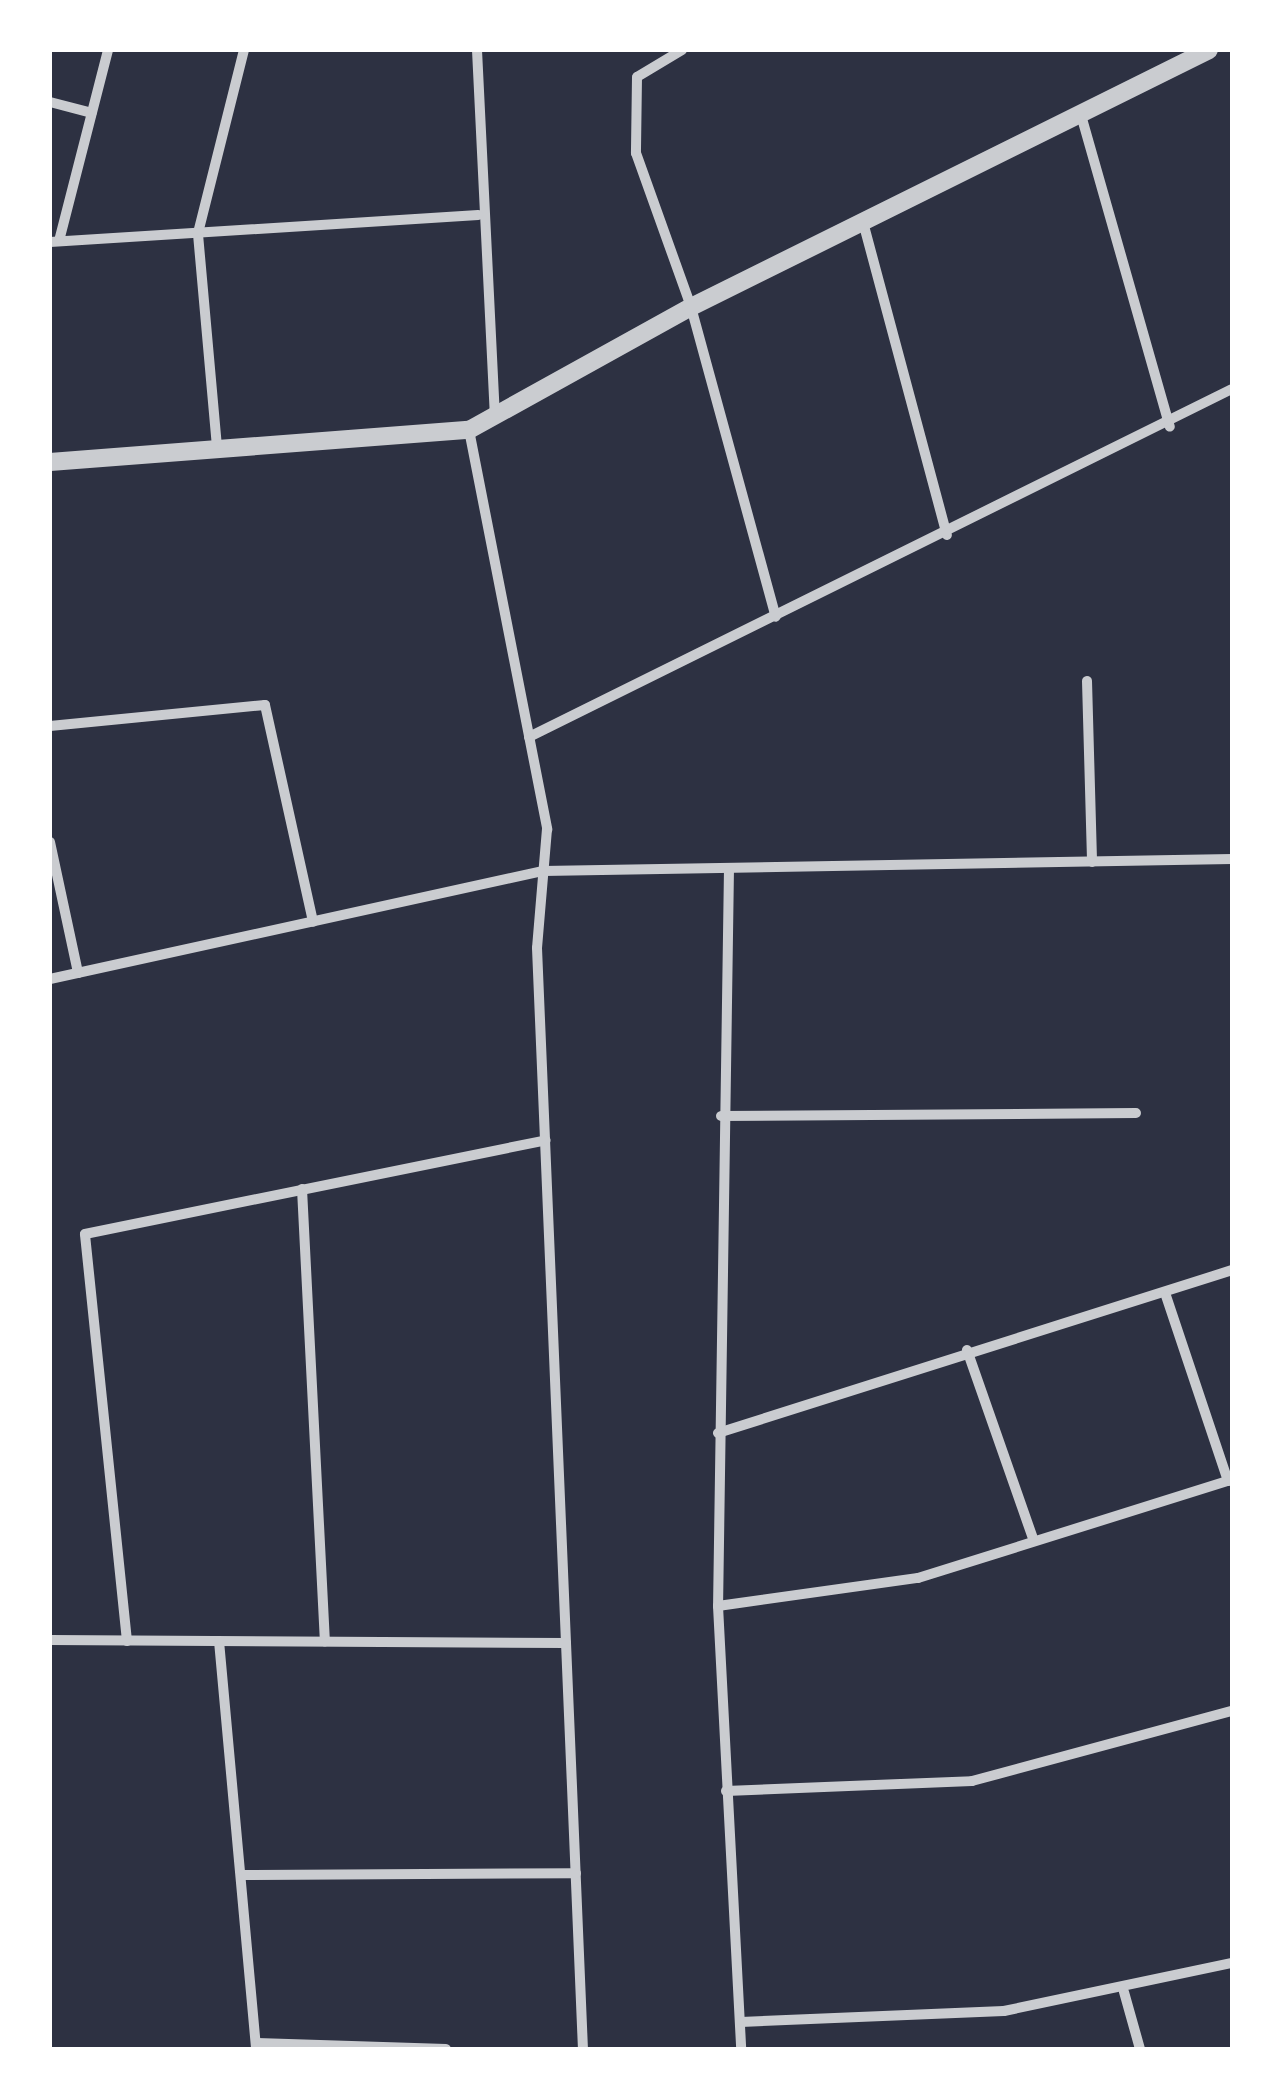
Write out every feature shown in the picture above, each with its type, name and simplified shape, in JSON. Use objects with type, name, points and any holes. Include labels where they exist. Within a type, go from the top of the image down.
[{"type":"street","points":[[108,50],[55,242],[478,215]]},
{"type":"street","points":[[217,447],[198,233],[244,50]]},
{"type":"street","points":[[478,50],[478,215],[495,418]]},
{"type":"street","points":[[682,50],[638,77],[633,135],[691,307],[776,618]]},
{"type":"street","points":[[50,462],[469,430],[691,307],[1209,50]]},
{"type":"street","points":[[50,102],[92,113]]},
{"type":"street","points":[[1081,115],[1170,427]]},
{"type":"street","points":[[863,222],[947,535]]},
{"type":"street","points":[[529,737],[1170,427],[1232,388]]},
{"type":"street","points":[[469,430],[547,829],[543,871],[545,1140],[584,2049]]},
{"type":"street","points":[[1087,680],[1092,862]]},
{"type":"street","points":[[50,726],[265,705],[313,922]]},
{"type":"street","points":[[50,842],[78,973]]},
{"type":"street","points":[[50,979],[543,871],[1232,859]]},
{"type":"street","points":[[730,868],[721,1116],[718,1606],[742,2049]]},
{"type":"street","points":[[721,1116],[1136,1113]]},
{"type":"street","points":[[127,1640],[85,1234],[545,1140]]},
{"type":"street","points":[[302,1190],[325,1641]]},
{"type":"street","points":[[718,1432],[966,1350],[1166,1296],[1232,1270]]},
{"type":"street","points":[[718,1606],[918,1578],[1228,1481],[1166,1296]]},
{"type":"street","points":[[966,1350],[1034,1541]]},
{"type":"street","points":[[50,1640],[566,1643]]},
{"type":"street","points":[[220,1641],[257,2046],[446,2049]]},
{"type":"street","points":[[726,1791],[972,1781],[1232,1710]]},
{"type":"street","points":[[242,1875],[576,1873]]},
{"type":"street","points":[[741,2022],[1004,2011],[1124,1992],[1232,1963]]},
{"type":"street","points":[[1124,1992],[1140,2049]]}]
